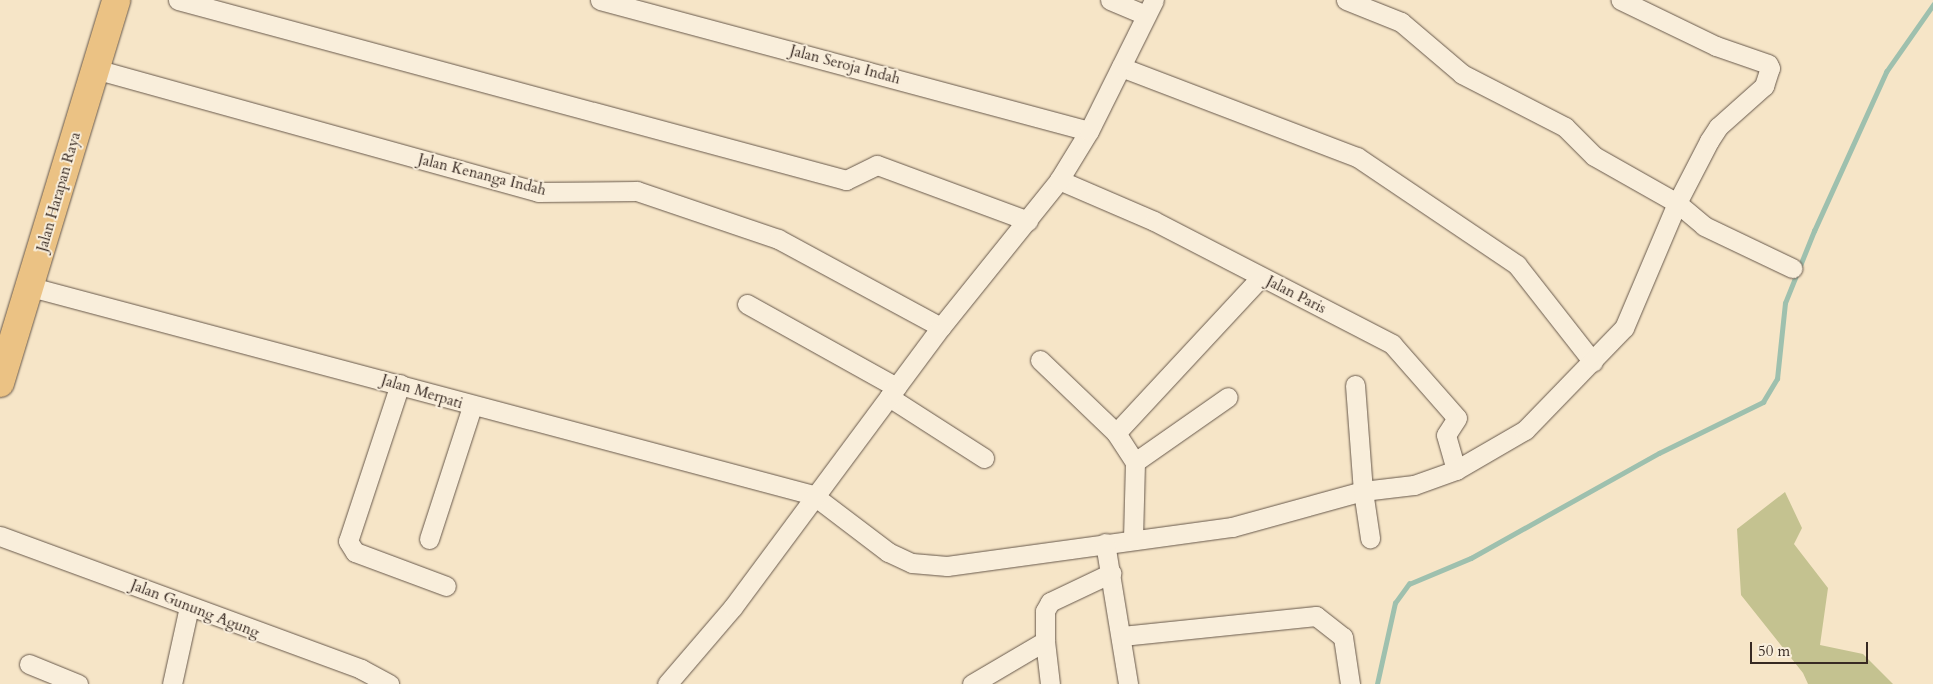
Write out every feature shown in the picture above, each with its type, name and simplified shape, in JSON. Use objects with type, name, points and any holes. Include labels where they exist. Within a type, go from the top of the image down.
[{"type":"main road","name":"Jalan Harapan Raya","points":[[0,383],[5,352],[31,288],[116,0]]},
{"type":"street","points":[[178,0],[846,180],[875,164],[1028,221]]},
{"type":"street","name":"Jalan Seroja Indah","points":[[600,0],[640,5],[1089,131]]},
{"type":"street","points":[[667,684],[733,607],[813,495],[941,327],[1059,180],[1089,131],[1150,7],[1110,0]]},
{"type":"street","points":[[1346,0],[1401,22],[1462,74],[1565,127],[1594,156],[1677,203],[1704,226],[1792,268]]},
{"type":"street","points":[[813,495],[888,552],[912,563],[947,566],[1241,525],[1363,491],[1408,486],[1456,470],[1525,430],[1593,362],[1628,322],[1677,203],[1718,127],[1764,86],[1770,68],[1768,64],[1716,46],[1621,0]]},
{"type":"street","points":[[1122,67],[1357,157],[1517,264],[1593,362]]},
{"type":"street","name":"Jalan Kenanga Indah","points":[[95,69],[538,192],[637,191],[778,239],[941,327]]},
{"type":"street","name":"Jalan Paris","points":[[1059,180],[1154,220],[1392,344],[1457,418],[1446,435],[1456,470]]},
{"type":"street","points":[[1116,433],[1261,277]]},
{"type":"street","name":"Jalan Merpati","points":[[31,288],[400,384],[472,407],[813,495]]},
{"type":"street","points":[[747,304],[892,392],[984,458]]},
{"type":"street","points":[[1040,360],[1116,433],[1135,462],[1133,540]]},
{"type":"street","points":[[400,384],[348,541],[356,552],[446,586]]},
{"type":"street","points":[[1355,385],[1363,491],[1370,538]]},
{"type":"street","points":[[1135,462],[1228,397]]},
{"type":"street","points":[[429,539],[472,407]]},
{"type":"street","name":"Jalan Gunung Agung","points":[[0,536],[361,669],[389,684]]},
{"type":"street","points":[[1105,543],[1122,636],[1128,684]]},
{"type":"street","points":[[1050,684],[1045,641],[1045,611],[1050,602],[1111,573]]},
{"type":"street","points":[[172,684],[189,607]]},
{"type":"street","points":[[1122,636],[1316,616],[1343,637],[1350,684]]},
{"type":"street","points":[[976,683],[1045,641]]},
{"type":"street","points":[[29,664],[78,684]]},
{"type":"shaded area","points":[[1785,492],[1802,528],[1794,544],[1828,588],[1820,645],[1863,654],[1893,684],[1808,684],[1803,673],[1741,595],[1737,529]]},
{"type":"waterway","points":[[1377,684],[1395,603],[1409,584],[1471,558],[1659,453],[1763,402],[1777,379],[1785,303],[1814,231],[1886,72],[1933,5]]}]
